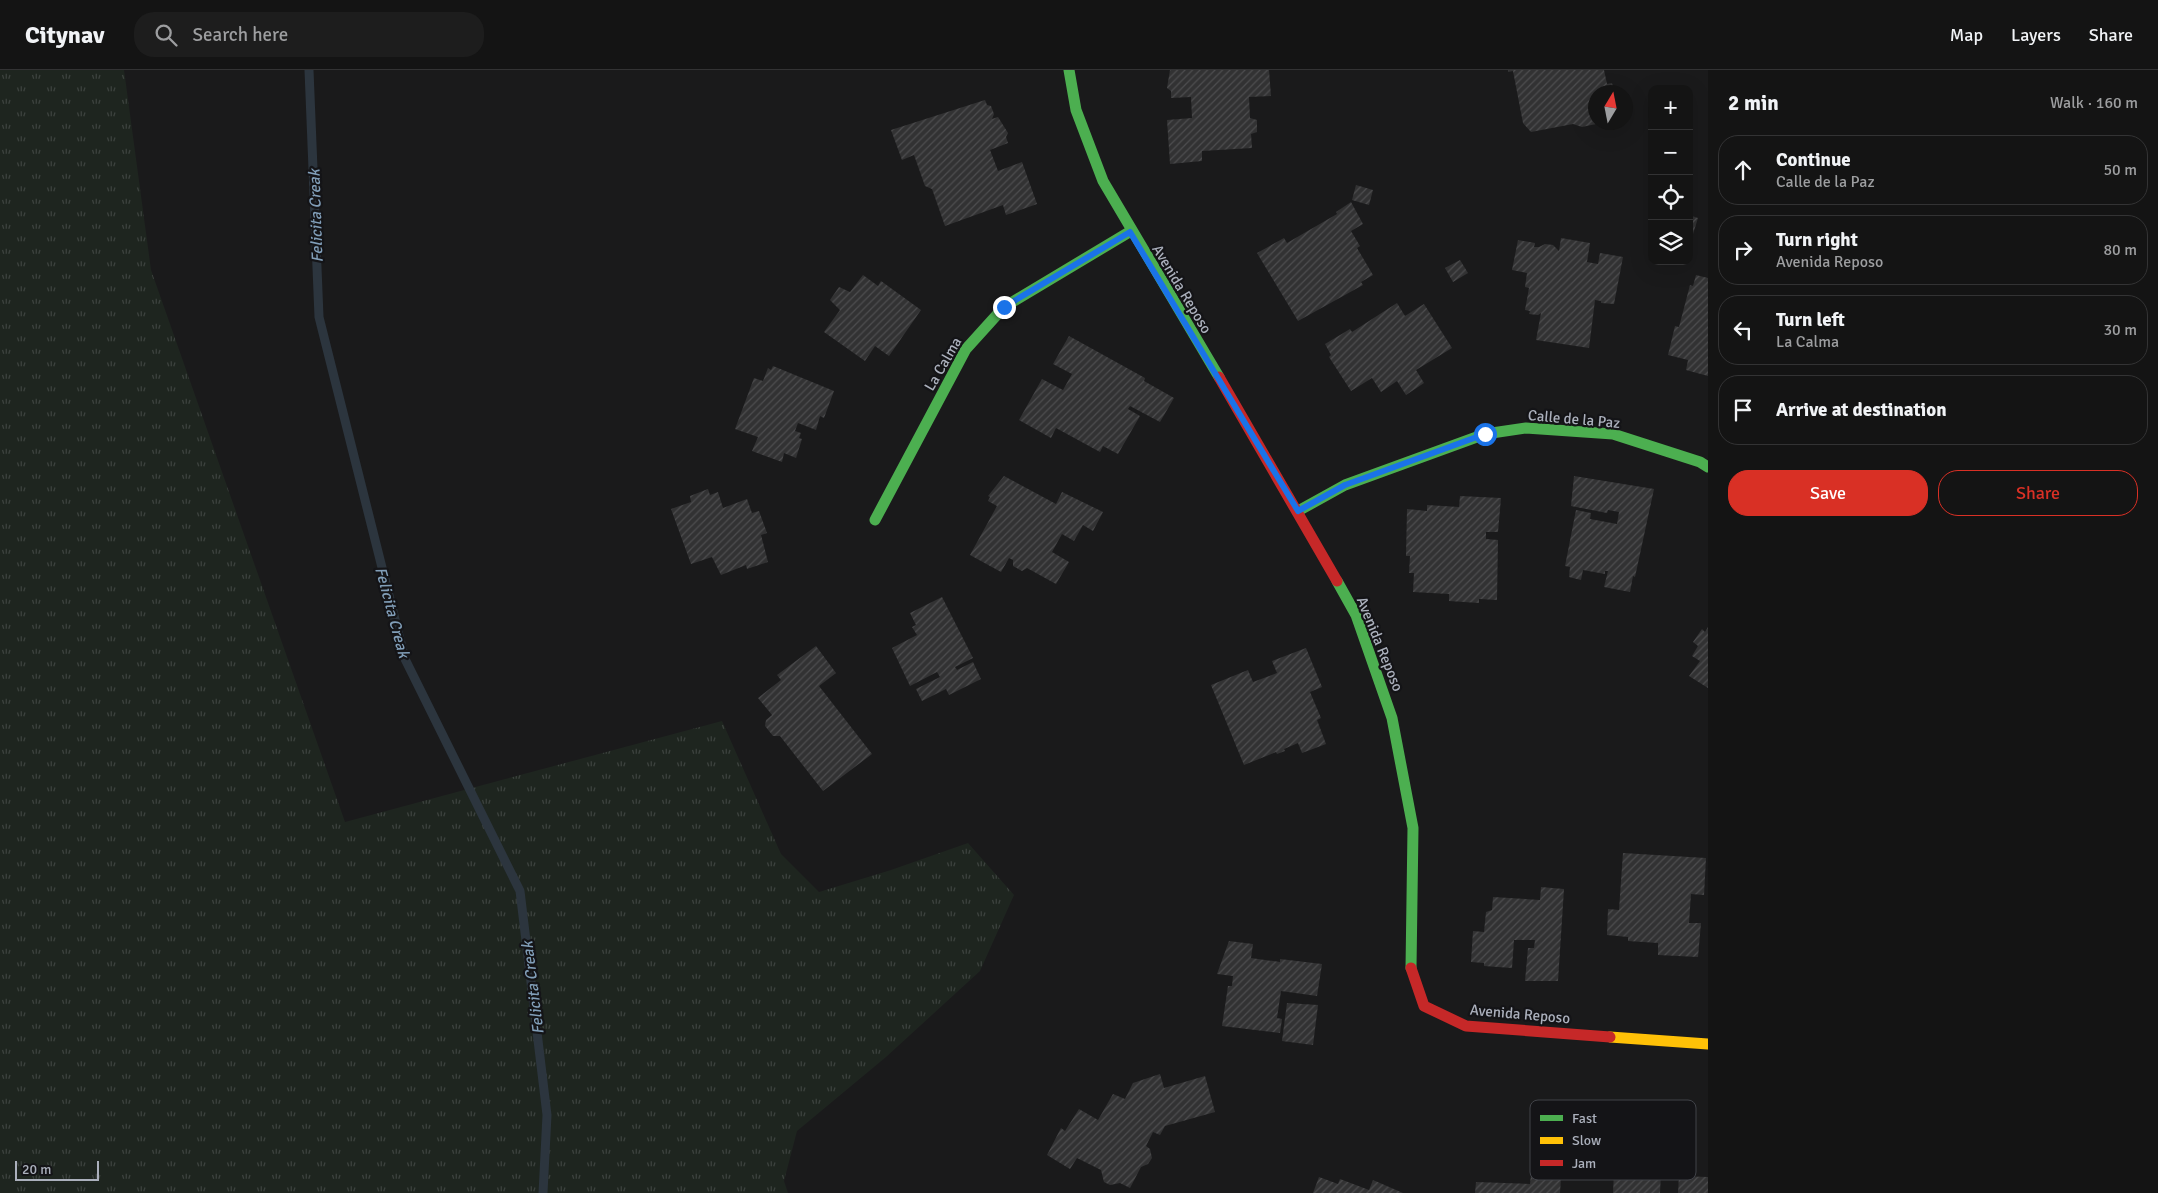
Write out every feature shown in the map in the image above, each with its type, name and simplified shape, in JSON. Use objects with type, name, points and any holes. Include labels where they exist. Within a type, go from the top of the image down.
[{"type":"street","name":"Avenida Reposo","points":[[1069,70],[1076,110],[1102,181],[1130,232],[1298,511],[1356,615],[1392,718],[1413,828],[1410,966],[1424,1006],[1466,1026],[1708,1044]]},
{"type":"street","name":"La Calma","points":[[875,520],[966,349],[1004,307],[1130,232]]},
{"type":"street","name":"Calle de la Paz","points":[[1298,511],[1345,485],[1476,437],[1526,428],[1613,434],[1700,462],[1708,467]]},
{"type":"green space","points":[[0,70],[124,70],[151,270],[345,822],[722,721],[781,854],[819,892],[891,870],[968,843],[1014,895],[980,971],[886,1057],[797,1131],[784,1181],[788,1193],[0,1193]]},
{"type":"building","points":[[1170,70],[1269,70],[1271,96],[1249,97],[1250,118],[1257,120],[1257,132],[1251,134],[1252,148],[1202,151],[1202,161],[1170,164],[1167,120],[1192,118],[1191,97],[1171,98],[1171,91],[1167,88]]},
{"type":"building","points":[[1508,70],[1604,70],[1607,84],[1612,83],[1612,85],[1588,85],[1588,126],[1582,127],[1573,124],[1531,132],[1523,123],[1513,71],[1508,72]]},
{"type":"building","points":[[985,100],[987,105],[991,106],[994,114],[992,119],[998,117],[1008,133],[1006,137],[1008,143],[990,150],[998,171],[1022,162],[1037,204],[1006,215],[1003,205],[945,226],[932,189],[925,186],[914,155],[902,160],[891,130]]},
{"type":"building","points":[[1356,185],[1373,190],[1369,205],[1352,200]]},
{"type":"building","points":[[1351,202],[1363,224],[1351,231],[1360,246],[1357,248],[1373,275],[1361,282],[1363,285],[1298,321],[1257,253],[1284,238],[1287,243],[1337,214],[1336,212]]},
{"type":"building","points":[[1693,216],[1698,218],[1693,234]]},
{"type":"building","points":[[1561,238],[1590,243],[1587,262],[1598,264],[1600,253],[1623,257],[1614,304],[1601,303],[1601,301],[1595,300],[1589,348],[1536,340],[1541,313],[1538,315],[1529,314],[1530,311],[1525,310],[1529,288],[1525,287],[1527,273],[1512,270],[1518,240],[1535,243],[1534,247],[1545,244],[1553,245],[1559,251]]},
{"type":"building","points":[[1460,260],[1468,273],[1453,282],[1445,268]]},
{"type":"building","points":[[863,275],[878,286],[881,281],[921,310],[889,356],[875,346],[865,361],[824,332],[840,310],[830,300],[839,287],[850,292]]},
{"type":"building","points":[[1696,275],[1708,278],[1708,376],[1686,370],[1688,360],[1668,355],[1675,326],[1679,327],[1690,285],[1693,286]]},
{"type":"building","points":[[1397,303],[1405,316],[1424,304],[1452,348],[1416,370],[1424,383],[1406,395],[1397,381],[1381,392],[1372,378],[1351,391],[1329,357],[1331,355],[1325,344],[1350,329],[1352,332]]},
{"type":"building","points":[[1069,336],[1145,378],[1144,381],[1174,398],[1160,422],[1130,406],[1128,409],[1140,416],[1118,454],[1103,446],[1100,452],[1056,428],[1051,438],[1019,420],[1042,379],[1063,390],[1072,374],[1053,364]]},
{"type":"building","points":[[773,366],[834,391],[824,418],[820,416],[816,430],[798,423],[795,431],[801,433],[799,438],[802,439],[796,458],[784,453],[782,462],[752,451],[758,437],[735,429],[754,378],[763,381],[768,368],[771,370]]},
{"type":"building","points":[[1004,476],[1056,504],[1062,492],[1103,512],[1093,531],[1083,525],[1074,541],[1062,534],[1052,552],[1069,562],[1056,584],[1027,568],[1022,571],[1013,566],[1013,560],[1009,558],[1001,572],[970,555],[997,506],[988,501],[990,497],[988,496]]},
{"type":"building","points":[[1574,476],[1654,489],[1630,592],[1604,587],[1608,571],[1605,571],[1605,574],[1583,570],[1581,580],[1569,577],[1570,567],[1565,566],[1576,510],[1591,513],[1590,519],[1617,524],[1619,512],[1608,510],[1607,513],[1571,506]]},
{"type":"building","points":[[708,489],[710,495],[718,492],[723,508],[747,499],[752,513],[759,511],[767,533],[761,535],[768,562],[747,569],[746,565],[721,575],[712,557],[691,564],[671,509],[691,502],[690,496]]},
{"type":"building","points":[[1460,496],[1501,498],[1498,532],[1486,532],[1486,539],[1498,540],[1497,600],[1479,599],[1479,603],[1449,601],[1449,594],[1413,592],[1414,573],[1409,573],[1410,556],[1406,556],[1407,509],[1427,511],[1427,505],[1459,507]]},
{"type":"building","points":[[942,597],[973,658],[955,667],[957,670],[973,662],[981,679],[949,695],[946,689],[922,701],[916,689],[940,677],[937,672],[910,686],[892,648],[917,635],[912,627],[916,625],[910,613]]},
{"type":"building","points":[[1708,627],[1708,688],[1689,676],[1700,661],[1692,656],[1698,646],[1693,642],[1702,629],[1705,632]]},
{"type":"building","points":[[816,646],[836,673],[819,686],[872,754],[823,791],[780,736],[773,736],[765,726],[766,720],[772,715],[758,698],[781,680],[777,675]]},
{"type":"building","points":[[1306,648],[1322,687],[1310,692],[1321,718],[1317,720],[1326,744],[1302,753],[1298,743],[1284,749],[1285,751],[1277,754],[1276,752],[1244,765],[1211,685],[1248,670],[1253,682],[1277,673],[1272,661]]},
{"type":"building","points":[[1623,853],[1706,858],[1704,895],[1691,894],[1689,923],[1701,923],[1698,957],[1658,955],[1658,943],[1628,941],[1628,937],[1607,935],[1608,909],[1619,910]]},
{"type":"building","points":[[1541,887],[1564,889],[1558,981],[1525,981],[1528,948],[1534,948],[1535,940],[1514,940],[1512,968],[1484,966],[1484,963],[1471,962],[1473,931],[1484,932],[1486,912],[1492,910],[1493,897],[1540,900]]},
{"type":"building","points":[[1229,941],[1253,944],[1251,958],[1280,962],[1280,959],[1322,964],[1317,996],[1281,991],[1277,1018],[1282,1019],[1280,1033],[1222,1026],[1228,986],[1232,986],[1233,976],[1217,974]]},
{"type":"building","points":[[1287,1003],[1318,1005],[1313,1045],[1282,1041]]},
{"type":"building","points":[[1160,1074],[1164,1088],[1205,1076],[1215,1112],[1165,1126],[1160,1135],[1153,1132],[1146,1146],[1150,1149],[1152,1158],[1148,1164],[1141,1167],[1130,1188],[1120,1183],[1110,1185],[1104,1182],[1101,1170],[1077,1158],[1070,1169],[1047,1155],[1061,1128],[1065,1131],[1079,1109],[1098,1120],[1113,1094],[1125,1099],[1133,1083]]},
{"type":"building","points":[[1319,1177],[1338,1184],[1340,1179],[1369,1190],[1373,1180],[1403,1193],[1313,1193]]},
{"type":"building","points":[[1696,1177],[1708,1177],[1708,1193],[1678,1193],[1679,1180],[1696,1180]]},
{"type":"building","points":[[1530,1180],[1561,1180],[1560,1193],[1475,1193],[1476,1182],[1530,1184]]},
{"type":"building","points":[[1614,1180],[1661,1180],[1660,1193],[1613,1193]]},
{"type":"waterway","name":"Felicita Creak","points":[[309,70],[319,317],[405,659],[520,891],[547,1115],[543,1193]]},
{"type":"traffic: fast","points":[[1069,70],[1076,110],[1103,181],[1219,377]]},
{"type":"traffic: fast","points":[[875,520],[966,349],[1004,307],[1131,231]]},
{"type":"traffic: fast","points":[[1298,511],[1345,485],[1485,434],[1526,428],[1613,434],[1700,462],[1708,467]]},
{"type":"traffic: fast","points":[[1337,581],[1356,615],[1392,718],[1413,828],[1411,968]]},
{"type":"traffic: slow","points":[[1610,1037],[1708,1044]]},
{"type":"traffic: jam","points":[[1219,377],[1337,581]]},
{"type":"traffic: jam","points":[[1411,968],[1424,1006],[1466,1026],[1610,1037]]},
{"type":"route","points":[[1004,307],[1130,232],[1298,511],[1345,485],[1485,434]]}]
